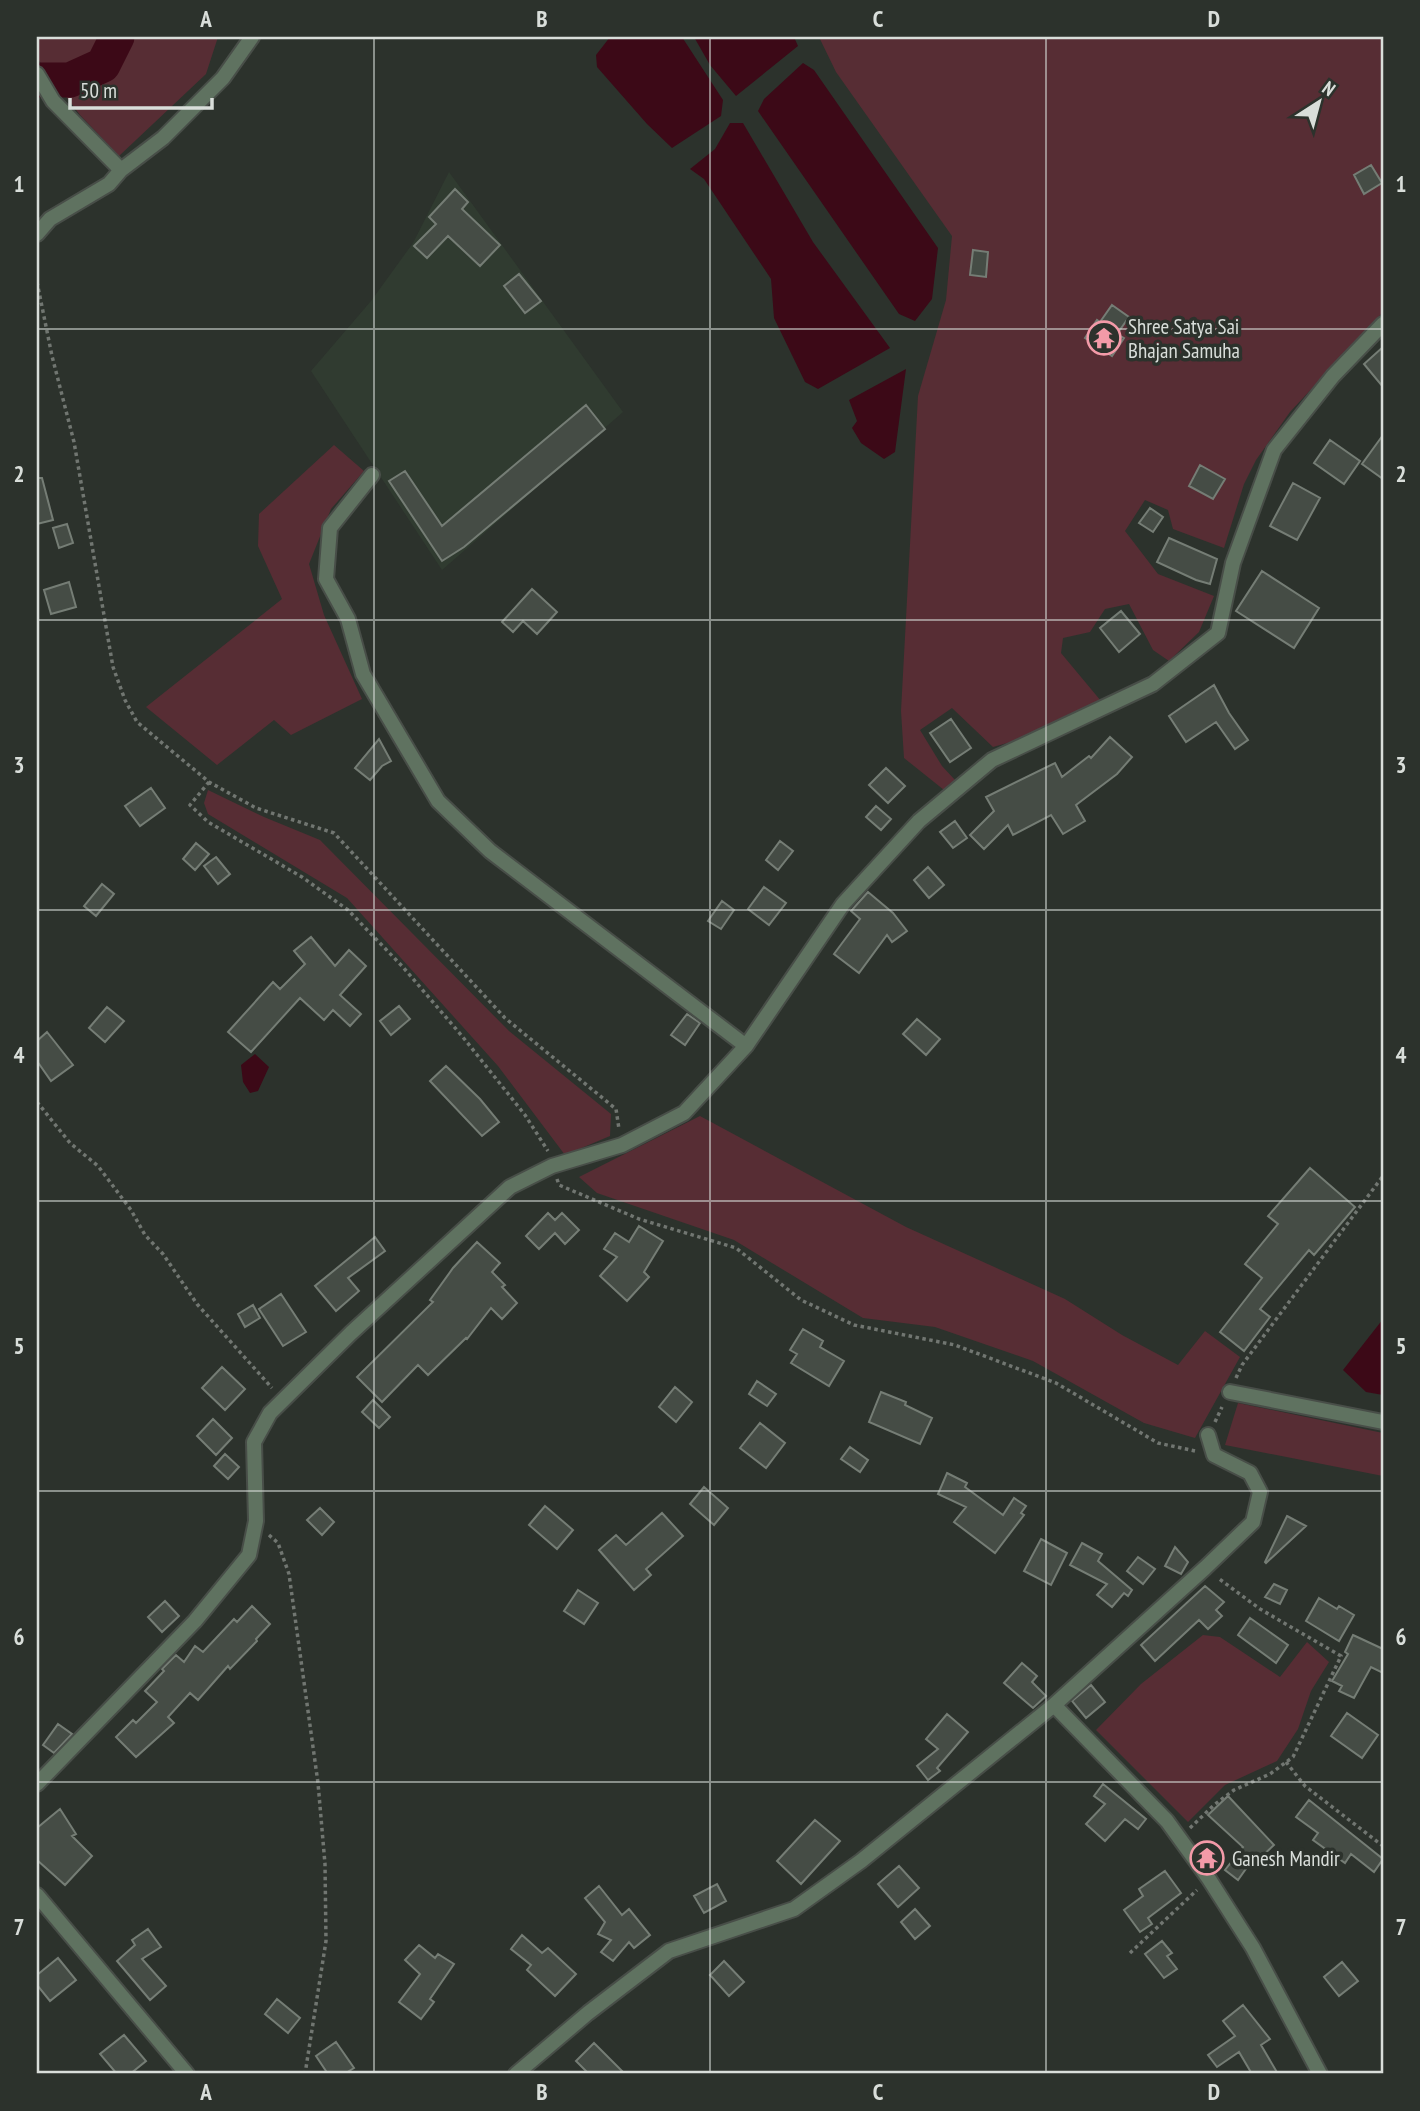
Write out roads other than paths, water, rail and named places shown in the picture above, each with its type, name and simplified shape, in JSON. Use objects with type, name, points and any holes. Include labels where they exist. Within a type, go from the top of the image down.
[{"type":"street","points":[[37,234],[50,219],[110,184],[121,170],[163,138],[223,78],[251,37]]},
{"type":"street","points":[[37,74],[53,101],[121,170]]},
{"type":"street","points":[[37,1784],[195,1620],[249,1555],[256,1521],[254,1442],[270,1413],[351,1333],[510,1187],[555,1165],[622,1145],[684,1113],[746,1046],[843,904],[919,821],[992,760],[1153,684],[1218,633],[1233,563],[1274,450],[1333,376],[1383,324]]},
{"type":"street","points":[[372,475],[330,528],[326,579],[348,619],[363,674],[438,801],[490,851],[746,1046]]},
{"type":"street","points":[[1230,1392],[1383,1422]]},
{"type":"street","points":[[516,2074],[588,2013],[669,1951],[794,1909],[861,1861],[1054,1705],[1205,1568],[1253,1522],[1260,1492],[1251,1473],[1214,1455],[1208,1434]]},
{"type":"street","points":[[1054,1705],[1159,1812],[1209,1879],[1253,1948],[1320,2074]]},
{"type":"street","points":[[37,1895],[187,2074]]},
{"type":"waterway","points":[[37,80],[70,80],[103,65],[117,37]]},
{"type":"place","name":"Shree Satya Sai Bhajan Samuha","points":[[1104,338]]},
{"type":"place","name":"Ganesh Mandir","points":[[1207,1858]]}]
